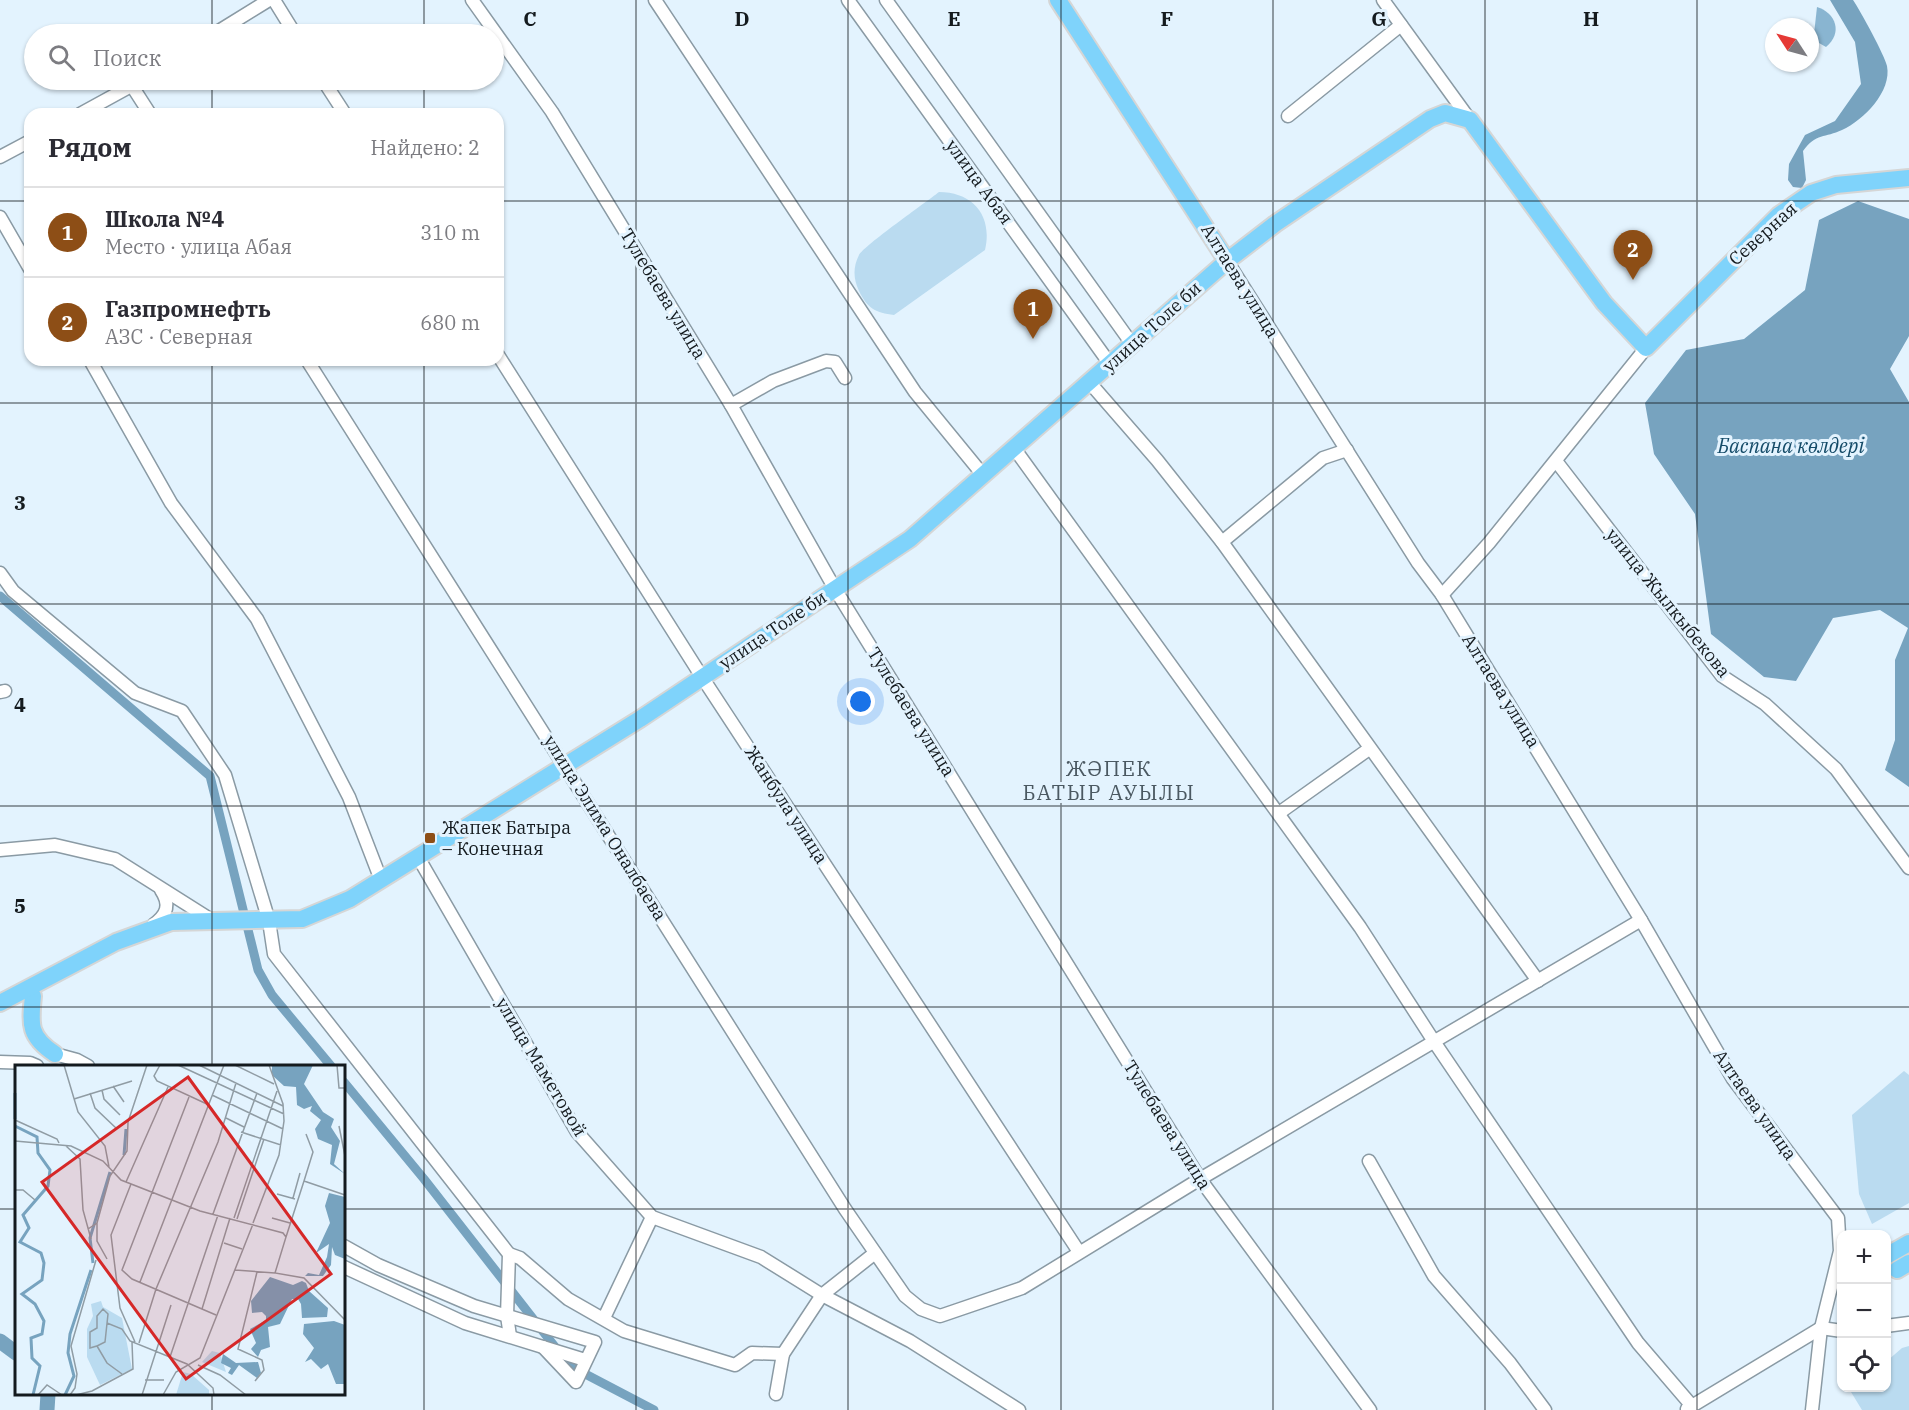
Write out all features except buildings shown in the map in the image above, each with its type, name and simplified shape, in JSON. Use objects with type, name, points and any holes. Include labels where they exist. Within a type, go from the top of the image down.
[{"type":"main road","name":"Алтаева улица","points":[[1058,0],[1227,261]]},
{"type":"main road","name":"улица Толе би","points":[[0,1003],[144,931],[171,922],[218,919],[269,921],[302,918],[350,899],[566,765],[910,539],[1227,261],[1275,224],[1430,119],[1445,113],[1470,120]]},
{"type":"main road","points":[[1470,120],[1604,303],[1646,348]]},
{"type":"main road","name":"Северная","points":[[1646,348],[1779,214],[1811,193],[1836,185],[1909,178]]},
{"type":"main road","points":[[0,1012],[119,952],[218,919]]},
{"type":"main road","points":[[33,996],[32,1032],[40,1045],[55,1054]]},
{"type":"main road","points":[[1891,1254],[1909,1243]]},
{"type":"street","points":[[230,24],[269,0]]},
{"type":"street","points":[[274,0],[289,24]]},
{"type":"street","name":"Тулебаева улица","points":[[472,0],[489,24]]},
{"type":"street","points":[[655,0],[915,392],[983,475]]},
{"type":"street","name":"улица Абая","points":[[848,0],[1110,364]]},
{"type":"street","name":"улица Абая","points":[[886,0],[1132,344]]},
{"type":"street","points":[[1383,0],[1470,120]]},
{"type":"street","points":[[1288,116],[1401,25]]},
{"type":"street","name":"Тулебаева улица","points":[[504,45],[552,112],[730,405],[835,589],[1200,1179],[1370,1410]]},
{"type":"street","points":[[91,108],[124,90]]},
{"type":"street","points":[[140,90],[147,108]]},
{"type":"street","points":[[329,90],[341,108]]},
{"type":"street","points":[[0,157],[24,144]]},
{"type":"street","points":[[0,217],[24,259]]},
{"type":"street","name":"Алтаева улица","points":[[1227,261],[1418,563],[1442,595],[1641,920],[1733,1079],[1838,1218],[1839,1230]]},
{"type":"street","points":[[1442,595],[1489,543],[1646,348]]},
{"type":"street","points":[[730,405],[773,381],[825,361],[835,362],[845,378]]},
{"type":"street","name":"Жанбула улица","points":[[504,364],[702,677],[1079,1252]]},
{"type":"street","points":[[93,366],[171,502],[257,619],[349,797],[381,880]]},
{"type":"street","name":"улица Элима Оналбаева","points":[[311,366],[566,765],[845,1209],[905,1296],[921,1309],[940,1316],[1022,1288],[1079,1252]]},
{"type":"street","points":[[1090,383],[1157,460],[1222,542],[1538,981]]},
{"type":"street","points":[[1014,448],[1360,927],[1435,1043],[1638,1343],[1689,1408],[1821,1328],[1837,1330]]},
{"type":"street","points":[[1222,542],[1323,458],[1347,450]]},
{"type":"street","name":"улица Жылкыбекова","points":[[1556,461],[1722,676],[1765,704],[1836,769],[1909,868]]},
{"type":"street","points":[[0,573],[21,599],[135,693],[182,711],[225,775],[243,828],[269,921],[274,954],[508,1254],[520,1258],[568,1299],[624,1331],[735,1365],[752,1353],[783,1354]]},
{"type":"street","points":[[1279,813],[1369,749]]},
{"type":"street","points":[[0,850],[55,845],[115,859],[160,889],[218,919]]},
{"type":"street","name":"улица Маметовой","points":[[418,857],[577,1132],[652,1217],[761,1257],[822,1295],[910,1341],[1019,1410]]},
{"type":"street","points":[[144,931],[161,919],[166,912],[167,902],[160,889]]},
{"type":"street","points":[[1079,1252],[1641,920]]},
{"type":"street","points":[[55,1054],[86,1065]]},
{"type":"street","points":[[0,1062],[35,1065]]},
{"type":"street","points":[[1369,1161],[1434,1276],[1510,1362],[1545,1410]]},
{"type":"street","points":[[604,1318],[652,1217]]},
{"type":"street","points":[[345,1247],[378,1265],[474,1306],[595,1342],[576,1382],[543,1347]]},
{"type":"street","points":[[776,1394],[783,1354],[822,1295],[875,1252]]},
{"type":"street","points":[[508,1254],[507,1316],[510,1336]]},
{"type":"street","name":"Алтаева улица","points":[[1812,1410],[1821,1328],[1837,1263]]},
{"type":"street","points":[[345,1267],[465,1323],[585,1360]]},
{"type":"street","points":[[431,1308],[438,1289]]},
{"type":"street","points":[[1891,1325],[1909,1323]]},
{"type":"shaded area","points":[[1817,7],[1829,14],[1835,24],[1834,36],[1826,47],[1819,43],[1819,18],[1816,18]]},
{"type":"shaded area","points":[[939,192],[962,196],[978,208],[986,227],[985,250],[894,315],[877,311],[865,302],[857,286],[854,273],[859,255]]},
{"type":"shaded area","points":[[1904,1071],[1909,1075],[1909,1203],[1872,1224],[1859,1194],[1852,1115]]},
{"type":"shaded area","points":[[1909,1346],[1909,1410],[1862,1410],[1851,1392],[1891,1392],[1891,1358],[1902,1348]]},
{"type":"water","points":[[1830,0],[1853,0],[1882,53],[1887,66],[1887,76],[1881,95],[1859,119],[1842,130],[1812,141],[1808,145],[1803,151],[1806,180],[1802,188],[1793,187],[1788,180],[1789,164],[1805,135],[1835,121],[1861,84],[1855,42]]},
{"type":"water","name":"Баспана көлдері","points":[[1858,201],[1909,219],[1909,336],[1890,369],[1909,402],[1909,787],[1885,770],[1895,740],[1895,660],[1908,628],[1880,610],[1833,618],[1796,681],[1764,677],[1711,634],[1695,514],[1654,454],[1645,403],[1686,350],[1744,339],[1805,290],[1819,220]]},
{"type":"waterway","points":[[0,596],[210,776],[258,970],[272,995],[330,1065]]},
{"type":"waterway","points":[[345,1083],[424,1179],[570,1366],[654,1410]]},
{"type":"waterway","points":[[0,1341],[15,1352]]},
{"type":"waterway","points":[[47,1410],[48,1395]]},
{"type":"place","name":"Газпромнефть","points":[[1633,280]]},
{"type":"place","name":"Школа №4","points":[[1033,339]]},
{"type":"place","name":"Жапек Батыра – Конечная","points":[[430,838]]},
{"type":"district","name":"ЖӘПЕК БАТЫР АУЫЛЫ","points":[[1109,781]]}]
